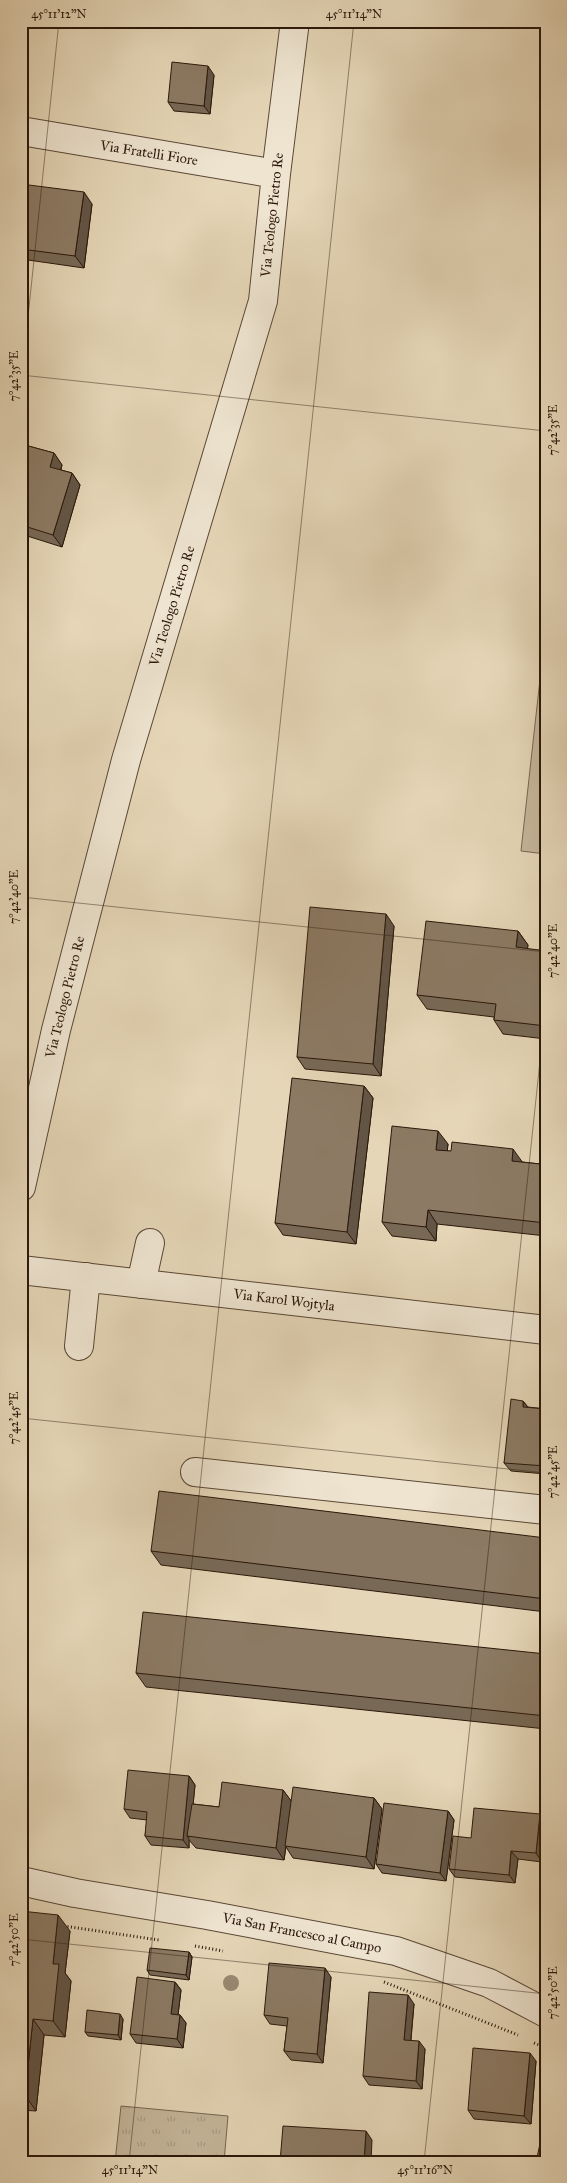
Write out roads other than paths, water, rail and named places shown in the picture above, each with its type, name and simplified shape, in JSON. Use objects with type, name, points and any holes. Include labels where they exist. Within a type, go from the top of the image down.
[{"type":"street","name":"Via Teologo Pietro Re","points":[[21,1187],[56,1030],[126,760],[263,301],[276,174],[295,21]]},
{"type":"street","name":"Via Fratelli Fiore","points":[[21,132],[276,174]]},
{"type":"street","points":[[141,1284],[150,1242]]},
{"type":"street","name":"Via Karol Wojtyla","points":[[21,1270],[546,1330]]},
{"type":"street","points":[[78,1346],[86,1278]]},
{"type":"street","points":[[195,1472],[546,1510]]},
{"type":"street","points":[[21,1859],[48,1888]]},
{"type":"street","name":"Via San Francesco al Campo","points":[[21,1881],[48,1888],[207,1915],[396,1951],[489,1983],[546,2013]]}]
